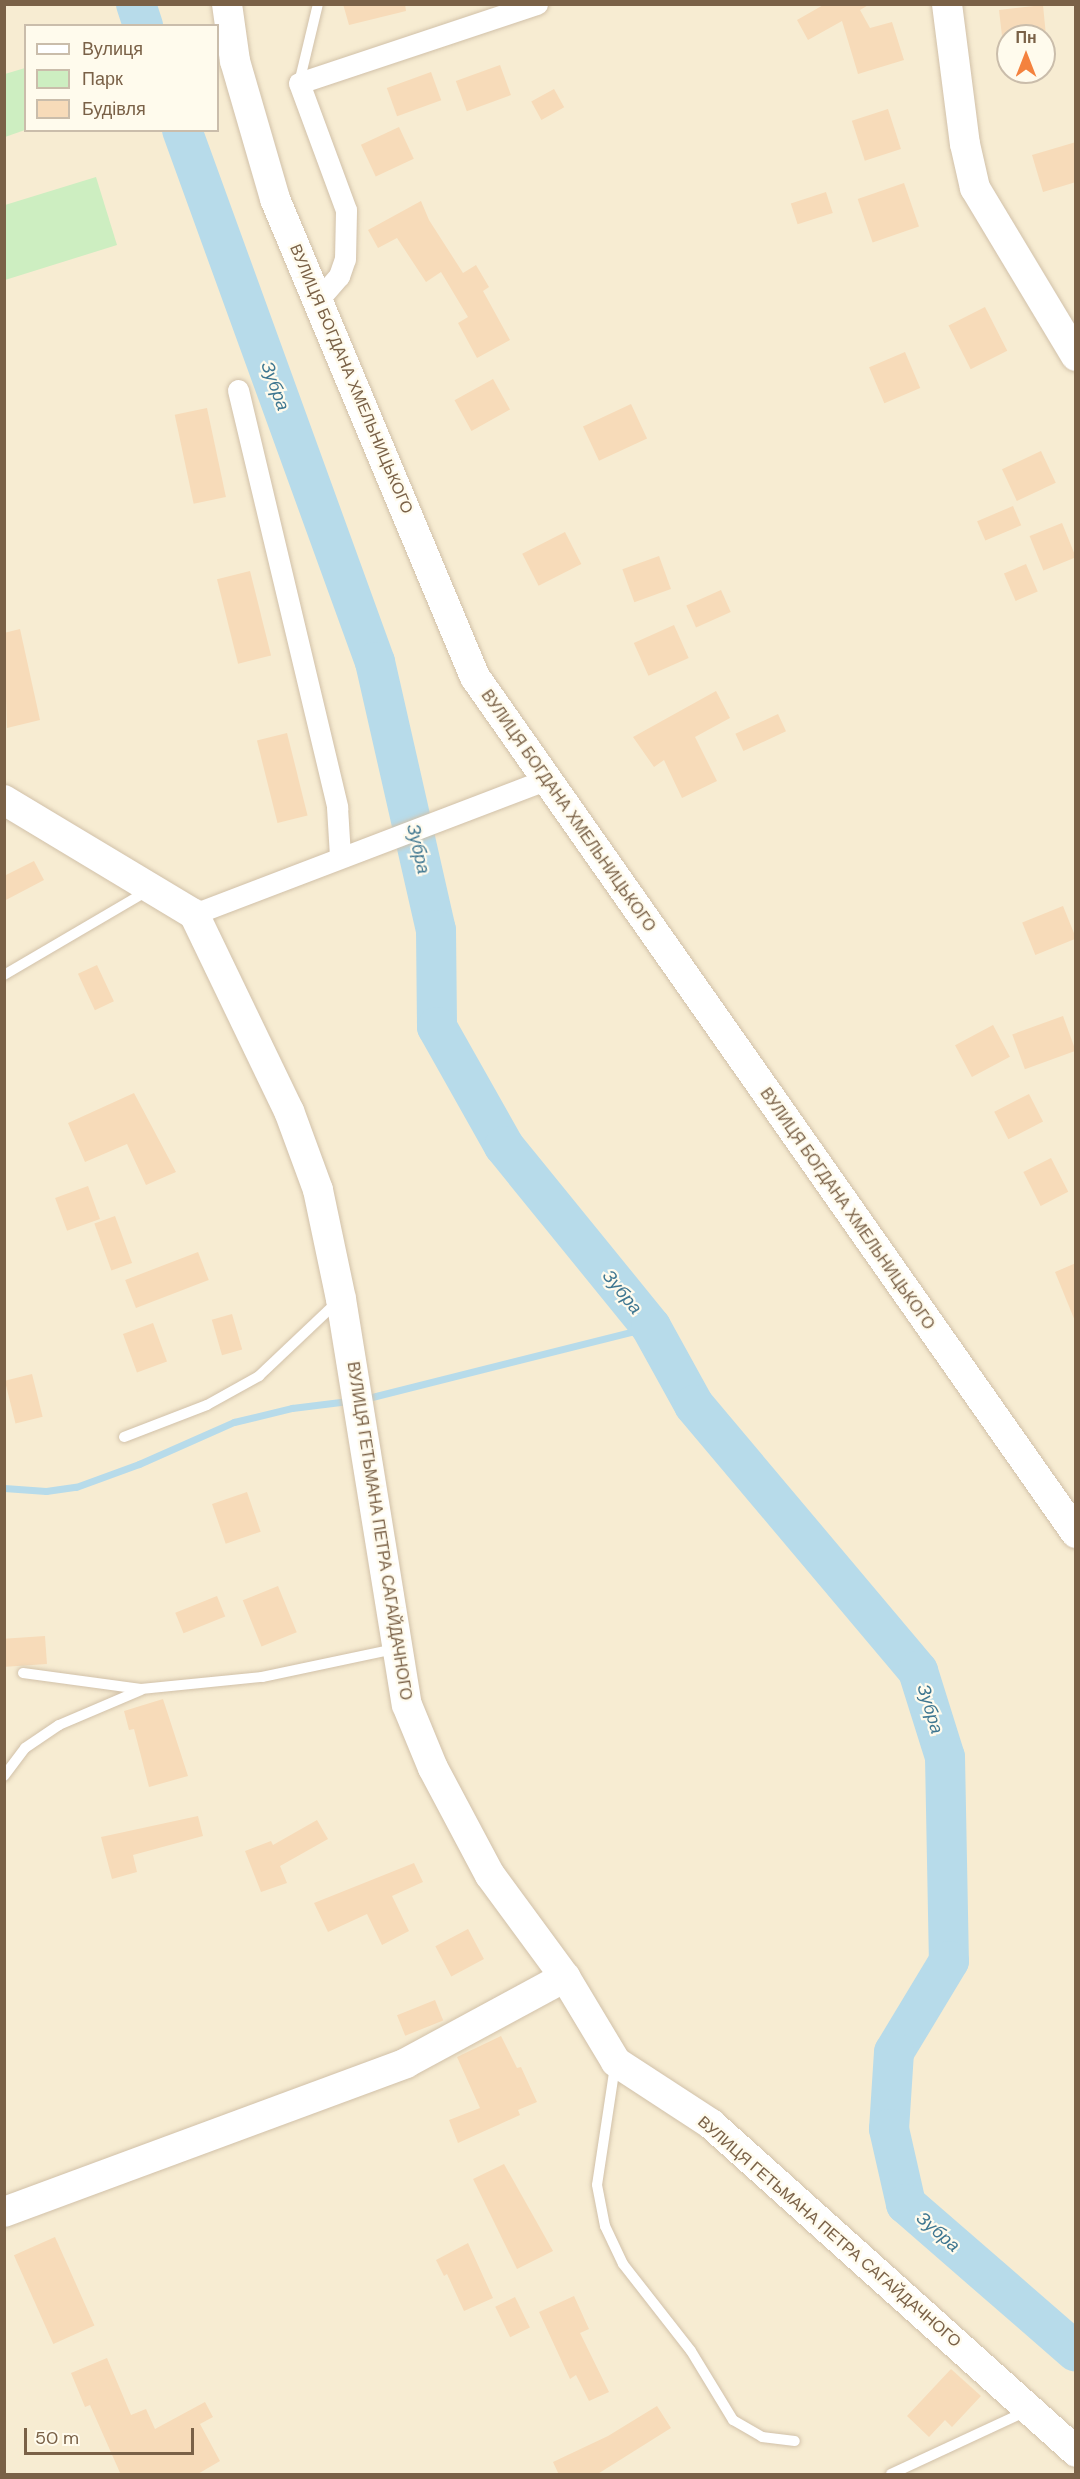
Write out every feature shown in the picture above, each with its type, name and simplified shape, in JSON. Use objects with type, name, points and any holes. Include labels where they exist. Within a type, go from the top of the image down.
[{"type":"street","name":"ВУЛИЦЯ БОГДАНА ХМЕЛЬНИЦЬКОГО","points":[[227,4],[235,61],[275,199],[475,677],[545,780],[1076,1533]]},
{"type":"street","points":[[318,300],[339,276],[345,259],[346,210],[299,83],[537,4]]},
{"type":"street","points":[[947,4],[965,144],[975,188],[1076,356]]},
{"type":"street","points":[[238,390],[337,807],[340,856]]},
{"type":"street","points":[[4,800],[194,914],[340,856],[391,840],[545,780]]},
{"type":"street","name":"ВУЛИЦЯ ГЕТЬМАНА ПЕТРА САГАЙДАЧНОГО","points":[[194,914],[292,1121],[318,1190],[341,1299],[407,1704],[433,1768],[490,1875],[566,1977],[616,2062],[711,2124],[1076,2452]]},
{"type":"street","points":[[4,2212],[406,2063],[566,1977]]},
{"type":"lane","points":[[299,83],[318,4]]},
{"type":"lane","points":[[4,975],[151,889]]},
{"type":"lane","points":[[124,1437],[207,1405],[259,1376],[341,1299]]},
{"type":"lane","points":[[23,1672],[141,1689],[262,1677],[398,1648]]},
{"type":"lane","points":[[4,1776],[25,1748],[59,1725],[141,1689]]},
{"type":"lane","points":[[616,2062],[597,2186],[605,2226],[623,2264],[691,2351],[733,2420],[762,2437],[795,2441]]},
{"type":"lane","points":[[891,2475],[1030,2409]]},
{"type":"shaded area","points":[[5,5],[1075,5],[1075,2474],[5,2474]]},
{"type":"green space","points":[[24,68],[24,130],[5,137],[5,74]]},
{"type":"green space","points":[[96,177],[117,245],[5,280],[5,205]]},
{"type":"building","points":[[343,4],[405,4],[406,11],[349,25]]},
{"type":"building","points":[[825,4],[870,4],[860,10],[870,28],[892,22],[904,60],[858,74],[842,21],[808,40],[797,20]]},
{"type":"building","points":[[1043,5],[1045,24],[1001,24],[999,10]]},
{"type":"building","points":[[500,65],[511,95],[467,111],[456,81]]},
{"type":"building","points":[[431,72],[441,100],[397,116],[387,88]]},
{"type":"building","points":[[554,89],[564,107],[541,120],[531,102]]},
{"type":"building","points":[[888,109],[901,149],[865,161],[852,121]]},
{"type":"building","points":[[399,127],[414,159],[376,176],[361,145]]},
{"type":"building","points":[[1076,142],[1076,182],[1043,192],[1032,155]]},
{"type":"building","points":[[904,183],[919,226],[873,242],[858,199]]},
{"type":"building","points":[[826,192],[833,213],[798,224],[791,203]]},
{"type":"building","points":[[421,201],[429,220],[463,273],[476,265],[489,287],[483,291],[510,340],[477,358],[458,323],[468,317],[441,272],[426,282],[397,238],[378,248],[368,230]]},
{"type":"building","points":[[985,307],[1007,351],[971,369],[948,326]]},
{"type":"building","points":[[905,352],[920,388],[884,403],[869,367]]},
{"type":"building","points":[[493,379],[510,410],[471,431],[455,400]]},
{"type":"building","points":[[631,404],[647,438],[599,461],[583,426]]},
{"type":"building","points":[[207,408],[226,497],[194,504],[175,415]]},
{"type":"building","points":[[1041,451],[1056,483],[1017,501],[1002,469]]},
{"type":"building","points":[[1013,506],[1021,525],[985,541],[977,521]]},
{"type":"building","points":[[1062,523],[1076,557],[1043,570],[1030,536]]},
{"type":"building","points":[[565,532],[581,564],[539,586],[522,554]]},
{"type":"building","points":[[659,556],[671,589],[634,602],[622,569]]},
{"type":"building","points":[[1026,564],[1038,592],[1016,601],[1004,573]]},
{"type":"building","points":[[250,571],[271,655],[238,664],[217,579]]},
{"type":"building","points":[[721,590],[731,612],[696,627],[686,605]]},
{"type":"building","points":[[674,625],[689,658],[648,676],[634,643]]},
{"type":"building","points":[[20,629],[40,720],[7,728],[4,633]]},
{"type":"building","points":[[716,691],[730,718],[695,737],[717,781],[682,798],[664,760],[654,767],[633,737]]},
{"type":"building","points":[[778,714],[786,731],[743,751],[735,734]]},
{"type":"building","points":[[287,733],[308,815],[277,823],[257,740]]},
{"type":"building","points":[[34,861],[44,880],[4,901],[4,876]]},
{"type":"building","points":[[1063,906],[1076,938],[1035,955],[1022,922]]},
{"type":"building","points":[[97,965],[114,1001],[95,1010],[78,974]]},
{"type":"building","points":[[1063,1016],[1076,1051],[1025,1069],[1012,1034]]},
{"type":"building","points":[[993,1025],[1010,1057],[972,1077],[955,1045]]},
{"type":"building","points":[[134,1093],[176,1172],[146,1185],[127,1144],[85,1162],[68,1123]]},
{"type":"building","points":[[1029,1094],[1043,1122],[1008,1139],[994,1112]]},
{"type":"building","points":[[1051,1158],[1068,1192],[1041,1206],[1023,1172]]},
{"type":"building","points":[[88,1186],[100,1219],[67,1231],[55,1198]]},
{"type":"building","points":[[115,1216],[132,1263],[111,1271],[94,1224]]},
{"type":"building","points":[[198,1252],[209,1280],[136,1308],[125,1280]]},
{"type":"building","points":[[1076,1263],[1076,1321],[1075,1321],[1055,1272]]},
{"type":"building","points":[[232,1314],[242,1350],[222,1355],[212,1320]]},
{"type":"building","points":[[153,1323],[167,1362],[137,1372],[123,1334]]},
{"type":"building","points":[[32,1374],[43,1417],[15,1423],[5,1381]]},
{"type":"building","points":[[247,1492],[261,1532],[226,1544],[212,1504]]},
{"type":"building","points":[[278,1586],[297,1632],[261,1647],[243,1600]]},
{"type":"building","points":[[217,1596],[225,1616],[184,1633],[175,1613]]},
{"type":"building","points":[[45,1636],[47,1664],[6,1667],[4,1639]]},
{"type":"building","points":[[163,1699],[188,1776],[149,1787],[134,1729],[129,1730],[124,1711]]},
{"type":"building","points":[[198,1816],[203,1836],[133,1855],[137,1872],[112,1879],[101,1837]]},
{"type":"building","points":[[317,1820],[328,1839],[280,1866],[287,1883],[261,1892],[245,1851],[271,1841],[273,1845]]},
{"type":"building","points":[[414,1863],[423,1882],[392,1896],[409,1931],[382,1945],[367,1914],[328,1932],[314,1903]]},
{"type":"building","points":[[468,1929],[484,1959],[451,1976],[435,1946]]},
{"type":"building","points":[[435,2000],[443,2020],[405,2036],[397,2015]]},
{"type":"building","points":[[501,2036],[517,2068],[521,2067],[537,2102],[518,2110],[520,2115],[458,2143],[449,2120],[480,2108],[457,2057]]},
{"type":"building","points":[[504,2164],[553,2251],[517,2269],[473,2179]]},
{"type":"building","points":[[55,2237],[94,2326],[53,2344],[14,2255]]},
{"type":"building","points":[[468,2243],[493,2298],[464,2311],[447,2274],[444,2276],[436,2260]]},
{"type":"building","points":[[574,2296],[589,2329],[580,2333],[609,2392],[589,2401],[576,2375],[570,2379],[539,2312]]},
{"type":"building","points":[[515,2297],[530,2328],[510,2337],[495,2307]]},
{"type":"building","points":[[107,2358],[131,2415],[146,2409],[155,2429],[205,2402],[213,2417],[200,2424],[220,2461],[196,2475],[121,2475],[90,2405],[85,2407],[71,2373]]},
{"type":"building","points":[[951,2369],[981,2396],[952,2427],[945,2420],[929,2437],[907,2416]]},
{"type":"building","points":[[657,2406],[671,2428],[596,2475],[559,2475],[553,2462],[608,2436]]},
{"type":"waterway","name":"Зубра","points":[[136,4],[142,24]]},
{"type":"waterway","name":"Зубра","points":[[183,132],[375,662],[436,930],[437,1027],[504,1146],[651,1327],[694,1405],[918,1671],[945,1757],[949,1961],[894,2052],[889,2129],[906,2204],[1076,2352]]},
{"type":"waterway","points":[[368,1398],[651,1327]]},
{"type":"waterway","points":[[4,1488],[46,1491],[76,1487],[139,1464],[234,1422],[292,1408],[349,1401]]}]
